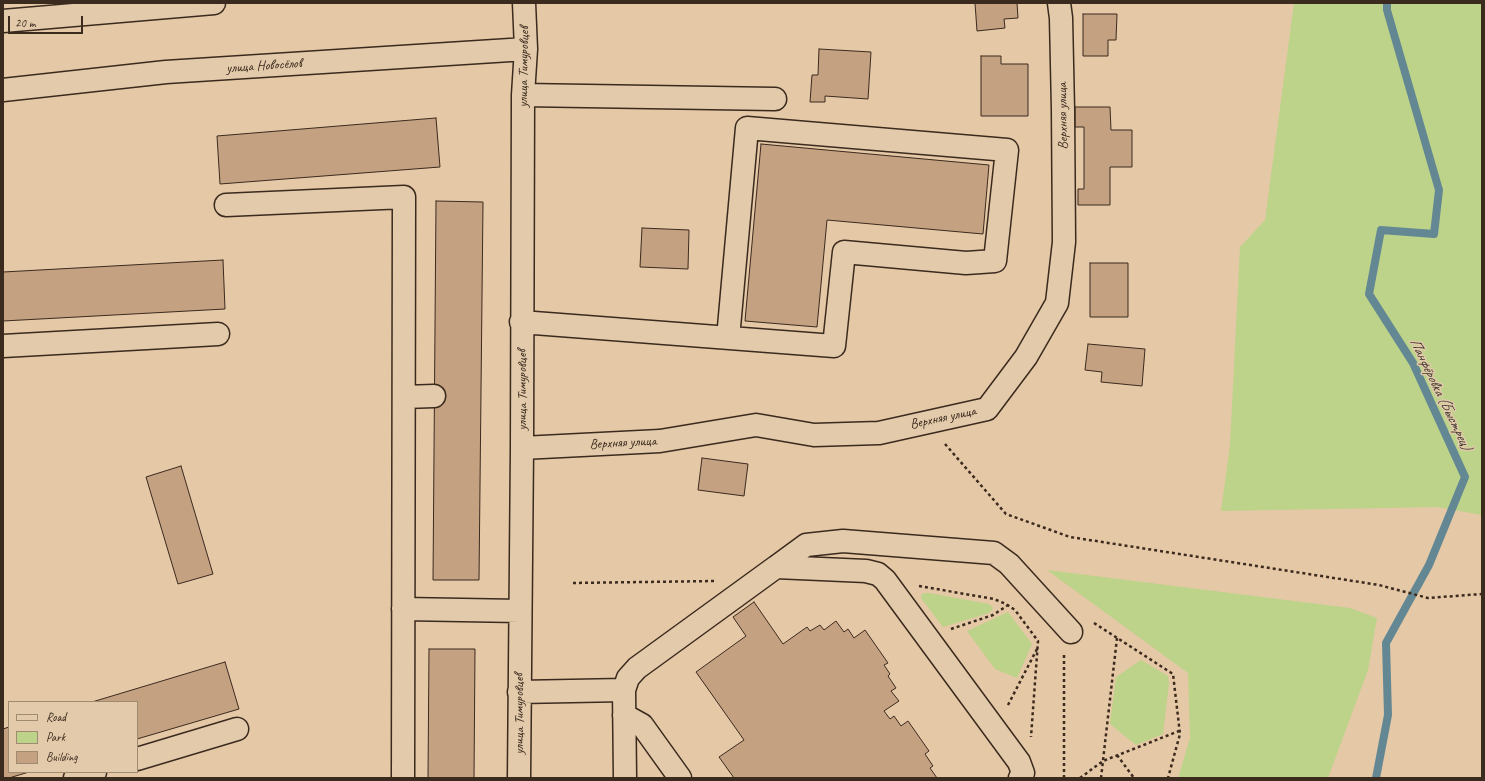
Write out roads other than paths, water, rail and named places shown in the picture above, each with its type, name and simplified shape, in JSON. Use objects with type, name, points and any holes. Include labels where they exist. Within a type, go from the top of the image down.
[{"type":"street","points":[[3,22],[214,3]]},
{"type":"street","name":"улица Тимуровцев","points":[[519,778],[523,94],[526,49],[524,3]]},
{"type":"street","name":"Верхняя улица","points":[[522,448],[660,441],[756,424],[814,435],[878,433],[987,409],[1026,357],[1057,303],[1064,242],[1063,110],[1061,18],[1059,3]]},
{"type":"street","name":"улица Новосёлов","points":[[3,90],[166,72],[526,49]]},
{"type":"street","points":[[523,94],[776,98]]},
{"type":"street","points":[[521,322],[728,338],[834,346],[844,252],[966,262],[995,261],[1007,150],[747,128],[728,338]]},
{"type":"street","points":[[226,205],[404,197],[403,778]]},
{"type":"street","points":[[3,346],[218,334]]},
{"type":"street","points":[[404,397],[434,396]]},
{"type":"street","points":[[624,778],[624,690],[628,678],[637,668],[806,545],[843,541],[994,553],[1009,564],[1071,632]]},
{"type":"street","points":[[776,567],[866,571],[878,574],[885,580],[1019,762],[1023,773],[1020,778]]},
{"type":"street","points":[[403,609],[520,611]]},
{"type":"street","points":[[519,692],[624,690]]},
{"type":"street","points":[[624,715],[642,725],[680,778]]},
{"type":"street","points":[[138,759],[237,729]]},
{"type":"street","points":[[76,778],[92,773]]},
{"type":"waterway","name":"Панфёровка (Быстрец)","points":[[1376,778],[1388,715],[1386,643],[1429,565],[1465,477],[1413,363],[1369,294],[1381,230],[1434,234],[1439,190],[1387,10],[1387,3]]}]
